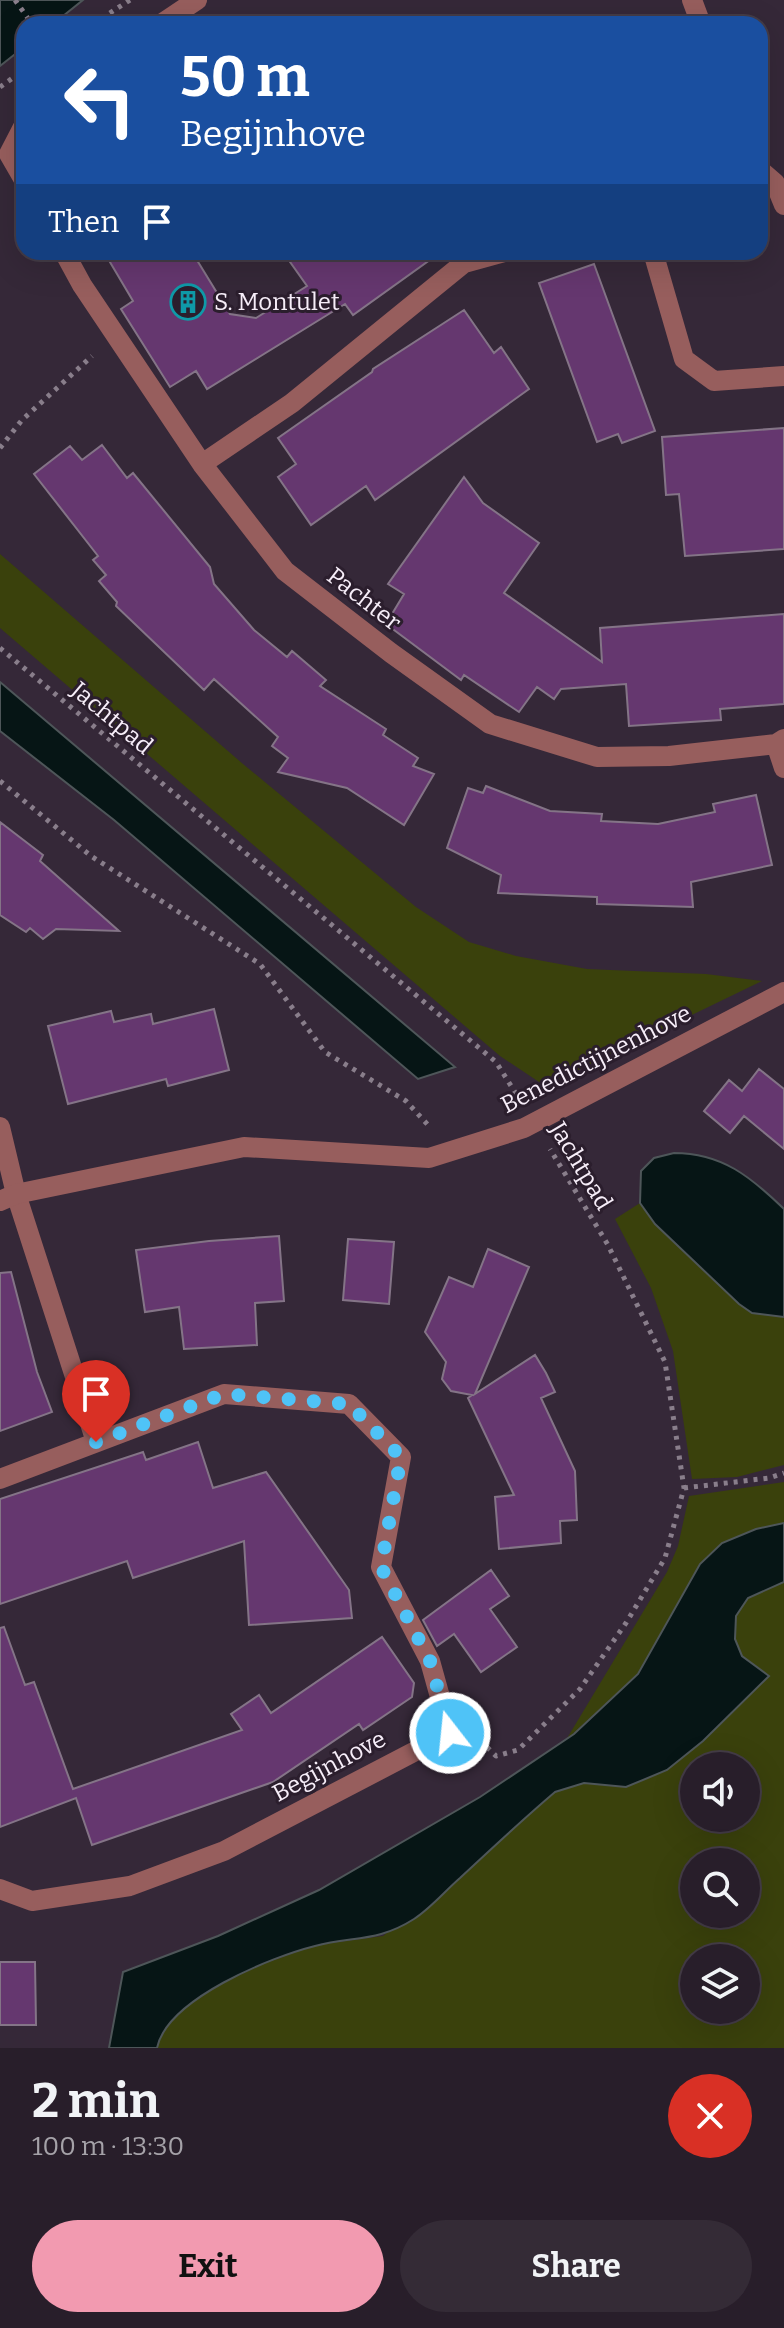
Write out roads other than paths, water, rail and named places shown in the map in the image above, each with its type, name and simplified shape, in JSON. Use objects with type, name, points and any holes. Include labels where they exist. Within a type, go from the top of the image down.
[{"type":"street","points":[[173,16],[197,0]]},
{"type":"street","points":[[16,140],[9,154],[16,166]]},
{"type":"street","points":[[768,177],[775,183],[784,205]]},
{"type":"street","name":"Pachter","points":[[68,260],[202,464],[285,571],[490,724],[597,757],[669,756],[780,741]]},
{"type":"street","points":[[202,464],[292,403],[464,263],[475,260]]},
{"type":"street","points":[[655,260],[684,359],[714,381],[784,376]]},
{"type":"street","points":[[780,741],[784,768]]},
{"type":"street","name":"Benedictijnenhove","points":[[8,1198],[244,1147],[429,1158],[524,1128],[784,992]]},
{"type":"street","points":[[0,1127],[8,1198],[96,1442],[0,1479]]},
{"type":"street","name":"Begijnhove","points":[[0,1889],[32,1901],[130,1886],[224,1851],[450,1733],[430,1661],[381,1567],[401,1457],[349,1404],[224,1394],[96,1442]]},
{"type":"place","name":"S. Montulet","points":[[188,302]]}]
